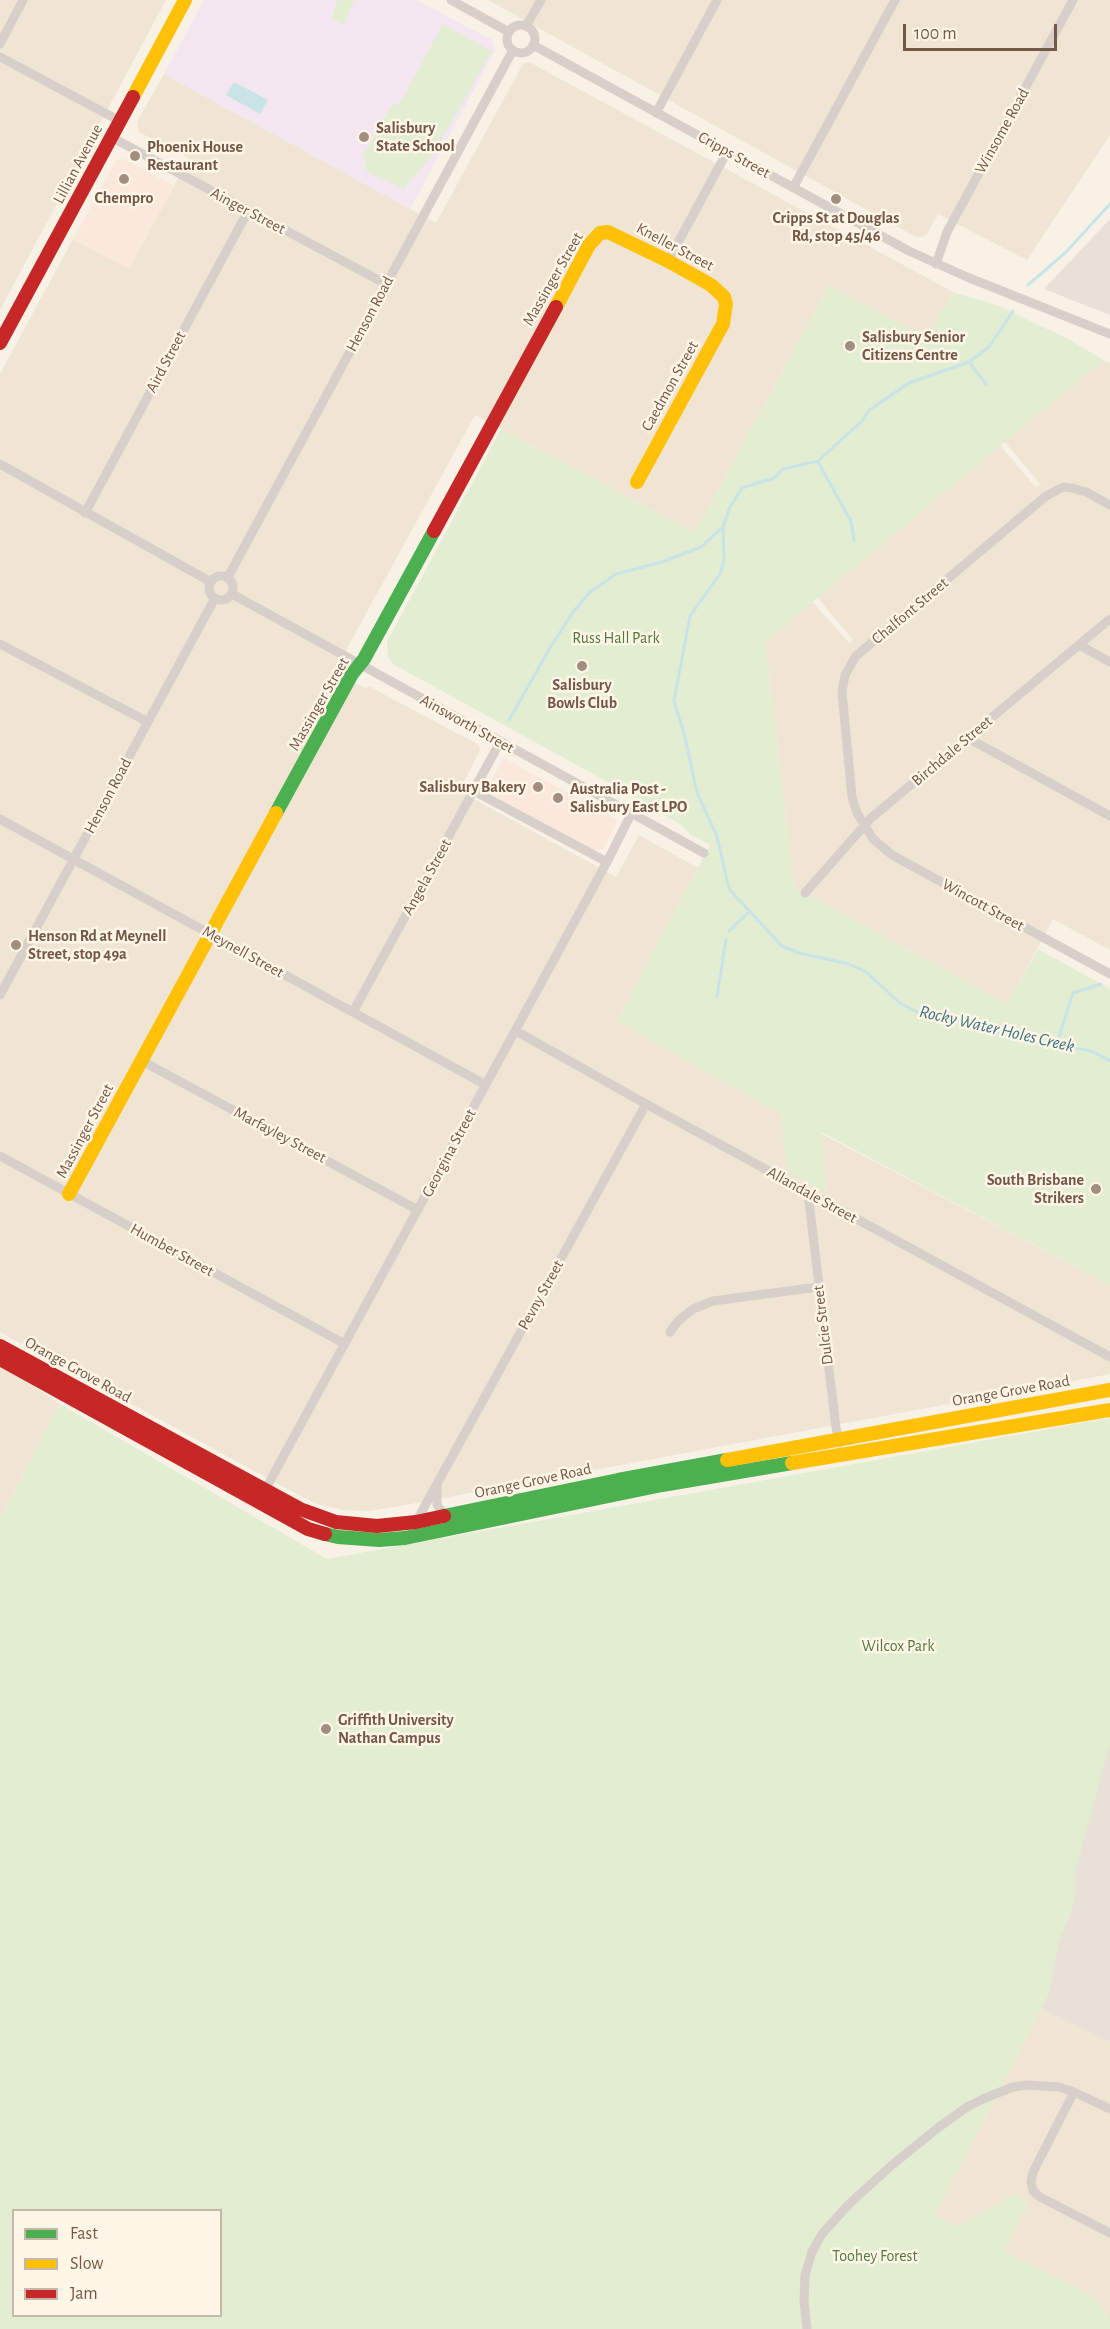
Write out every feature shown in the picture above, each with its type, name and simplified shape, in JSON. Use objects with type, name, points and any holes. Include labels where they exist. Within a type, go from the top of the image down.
[{"type":"main road","name":"Lillian Avenue","points":[[0,343],[185,0]]},
{"type":"main road","name":"Kneller Street","points":[[600,233],[616,234],[711,285],[724,297],[726,304]]},
{"type":"main road","name":"Massinger Street","points":[[69,1194],[359,664],[413,570],[589,245],[600,233]]},
{"type":"main road","name":"Caedmon Street","points":[[637,482],[723,324],[726,304]]},
{"type":"main road","name":"Orange Grove Road","points":[[1,1351],[300,1509],[336,1522],[377,1526],[416,1522],[618,1480],[1110,1390]]},
{"type":"main road","name":"Orange Grove Road","points":[[1,1351],[279,1515],[308,1529],[338,1537],[379,1540],[405,1538],[662,1485],[1110,1410]]},
{"type":"street","points":[[0,44],[23,0]]},
{"type":"street","points":[[451,0],[509,32]]},
{"type":"street","points":[[526,26],[541,0]]},
{"type":"street","points":[[656,113],[717,0]]},
{"type":"street","points":[[793,188],[895,0]]},
{"type":"street","name":"Winsome Road","points":[[936,264],[947,232],[1073,0]]},
{"type":"street","points":[[526,26],[534,36],[533,45],[524,52],[513,50],[507,40],[509,32],[514,27],[526,26]]},
{"type":"street","name":"Cripps Street","points":[[533,45],[936,264],[1110,334]]},
{"type":"street","name":"Henson Road","points":[[228,577],[513,50]]},
{"type":"street","points":[[0,57],[120,121]]},
{"type":"street","name":"Ainger Street","points":[[111,137],[386,284]]},
{"type":"street","points":[[668,261],[727,152]]},
{"type":"street","name":"Aird Street","points":[[85,513],[248,211]]},
{"type":"street","points":[[0,464],[211,582]]},
{"type":"street","name":"Chalfont Street","points":[[864,826],[852,797],[842,708],[845,675],[856,656],[1053,491],[1063,487],[1079,489],[1110,505]]},
{"type":"street","points":[[220,576],[228,577],[232,583],[232,594],[226,598],[215,598],[210,589],[211,582],[220,576]]},
{"type":"street","name":"Ainsworth Street","points":[[232,594],[704,853]]},
{"type":"street","name":"Henson Road","points":[[0,994],[215,598]]},
{"type":"street","name":"Birchdale Street","points":[[805,893],[871,818],[1110,619]]},
{"type":"street","points":[[0,644],[148,722]]},
{"type":"street","points":[[1079,645],[1110,662]]},
{"type":"street","points":[[968,738],[1110,816]]},
{"type":"street","name":"Angela Street","points":[[353,1012],[500,742]]},
{"type":"street","points":[[474,791],[608,862]]},
{"type":"street","name":"Georgina Street","points":[[265,1490],[608,862],[631,814]]},
{"type":"street","name":"Meynell Street","points":[[0,819],[486,1085]]},
{"type":"street","name":"Wincott Street","points":[[864,826],[873,839],[892,855],[1110,974]]},
{"type":"street","name":"Allandale Street","points":[[516,1031],[1110,1357]]},
{"type":"street","name":"Marfayley Street","points":[[142,1060],[418,1210]]},
{"type":"street","name":"Pevny Street","points":[[416,1522],[646,1104]]},
{"type":"street","name":"Humber Street","points":[[0,1156],[345,1344]]},
{"type":"street","name":"Dulcie Street","points":[[808,1193],[838,1439],[846,1455]]},
{"type":"street","points":[[670,1332],[678,1321],[701,1305],[714,1301],[818,1287]]},
{"type":"street","points":[[437,1487],[437,1505],[446,1516]]},
{"type":"street","points":[[807,2329],[804,2301],[806,2275],[812,2252],[822,2234],[837,2216],[892,2165],[967,2107],[985,2097],[1013,2087],[1028,2085],[1052,2086],[1074,2091],[1110,2109]]},
{"type":"street","points":[[1074,2091],[1033,2172],[1031,2182],[1033,2191],[1110,2233]]},
{"type":"shaded area","points":[[0,0],[166,0],[0,310]]},
{"type":"shaded area","name":"Salisbury State School","points":[[204,0],[416,0],[492,40],[495,50],[410,209],[164,74]]},
{"type":"shaded area","points":[[488,0],[1110,0],[1110,135],[1027,260],[938,214],[927,234],[916,237]]},
{"type":"shaded area","points":[[529,62],[953,292],[927,338],[829,286],[695,533],[475,415],[334,672],[364,688],[370,687],[479,745],[480,750],[459,791],[616,877],[639,835],[698,868],[617,1021],[781,1114],[782,1124],[827,1192],[820,1133],[1110,1285],[1110,1374],[405,1505],[370,1511],[343,1510],[318,1504],[298,1495],[0,1332],[0,374],[73,239],[129,268],[174,186],[189,158],[139,132],[137,122],[164,74],[436,223],[523,64]]},
{"type":"shaded area","points":[[120,159],[174,186],[129,269],[73,239],[115,162]]},
{"type":"shaded area","points":[[1110,219],[1110,315],[1044,289]]},
{"type":"shaded area","points":[[1103,360],[1110,363],[1110,950],[1053,919],[1007,1004],[794,887],[765,641],[812,601],[849,643],[853,640],[817,597],[1000,445],[1036,488],[1040,484],[1004,441]]},
{"type":"shaded area","points":[[503,758],[616,819],[616,824],[603,849],[593,851],[486,791]]},
{"type":"shaded area","points":[[0,1366],[60,1404],[0,1519]]},
{"type":"shaded area","points":[[1110,1645],[1110,2042],[1041,2009]]},
{"type":"shaded area","points":[[1041,2009],[1110,2042],[1110,2321],[1097,2299],[1003,2251],[1028,2203],[1015,2195],[957,2227],[935,2215]]},
{"type":"green space","points":[[338,0],[354,0],[344,25],[331,18]]},
{"type":"green space","points":[[443,24],[492,51],[432,156],[403,189],[367,172],[363,156],[393,103],[399,105]]},
{"type":"green space","name":"Russ Hall Park","points":[[829,286],[927,338],[953,292],[999,306],[1070,340],[1103,360],[765,642],[794,887],[1007,1004],[1038,949],[1110,989],[1110,1285],[821,1132],[827,1193],[787,1171],[781,1114],[617,1021],[710,845],[626,792],[393,664],[388,657],[387,642],[501,429],[695,533]]},
{"type":"green space","name":"Griffith University Nathan Campus","points":[[60,1404],[327,1559],[1110,1418],[1110,1744],[1075,1873],[1075,1901],[1059,1943],[1049,1994],[935,2215],[957,2227],[1015,2194],[1028,2203],[1004,2251],[1097,2299],[1110,2321],[1110,2329],[0,2329],[0,1519]]},
{"type":"water","points":[[234,82],[268,100],[260,114],[226,95]]},
{"type":"waterway","points":[[1028,285],[1066,252],[1110,204]]},
{"type":"waterway","name":"Rocky Water Holes Creek","points":[[1013,311],[989,347],[969,362],[909,383],[868,411],[862,421],[818,461],[783,469],[774,478],[742,488],[730,507],[723,527],[724,561],[720,574],[690,616],[674,701],[684,733],[697,793],[717,836],[729,889],[782,946],[799,953],[849,964],[866,972],[900,1003],[921,1014],[958,1020],[982,1030],[1091,1051],[1110,1061]]},
{"type":"waterway","points":[[969,362],[986,384]]},
{"type":"waterway","points":[[818,462],[851,521],[854,541]]},
{"type":"waterway","points":[[509,720],[550,648],[573,612],[590,592],[616,574],[662,562],[701,547],[723,527]]},
{"type":"waterway","points":[[729,931],[749,912]]},
{"type":"waterway","points":[[717,997],[726,939]]},
{"type":"waterway","points":[[1056,1046],[1073,993],[1101,984]]},
{"type":"traffic: fast","points":[[276,813],[434,531]]},
{"type":"traffic: fast","points":[[444,1516],[727,1460]]},
{"type":"traffic: fast","points":[[325,1534],[379,1540],[405,1538],[662,1485],[792,1463]]},
{"type":"traffic: slow","points":[[133,97],[185,0]]},
{"type":"traffic: slow","points":[[556,307],[589,245],[600,233],[608,232],[711,285],[724,297],[726,304],[723,324],[637,482]]},
{"type":"traffic: slow","points":[[69,1194],[276,813]]},
{"type":"traffic: slow","points":[[727,1460],[1110,1390]]},
{"type":"traffic: slow","points":[[792,1463],[1110,1410]]},
{"type":"traffic: jam","points":[[0,343],[133,97]]},
{"type":"traffic: jam","points":[[434,531],[556,307]]},
{"type":"traffic: jam","points":[[0,1346],[300,1509],[336,1522],[377,1526],[416,1522],[444,1516]]},
{"type":"traffic: jam","points":[[0,1359],[308,1529],[325,1534]]},
{"type":"place","name":"Salisbury State School","points":[[364,137]]},
{"type":"place","name":"Phoenix House Restaurant","points":[[135,156]]},
{"type":"place","name":"Chempro","points":[[124,179]]},
{"type":"place","name":"Cripps St at Douglas Rd, stop 45/46","points":[[836,199]]},
{"type":"place","name":"Salisbury Senior Citizens Centre","points":[[850,346]]},
{"type":"place","name":"Salisbury Bowls Club","points":[[582,666]]},
{"type":"place","name":"Salisbury Bakery","points":[[538,787]]},
{"type":"place","name":"Australia Post - Salisbury East LPO","points":[[558,798]]},
{"type":"place","name":"Henson Rd at Meynell Street, stop 49a","points":[[16,945]]},
{"type":"place","name":"South Brisbane Strikers","points":[[1096,1189]]},
{"type":"place","name":"Griffith University Nathan Campus","points":[[326,1729]]},
{"type":"park label","name":"Wilcox Park","points":[[898,1646]]},
{"type":"park label","name":"Toohey Forest","points":[[875,2256]]}]
